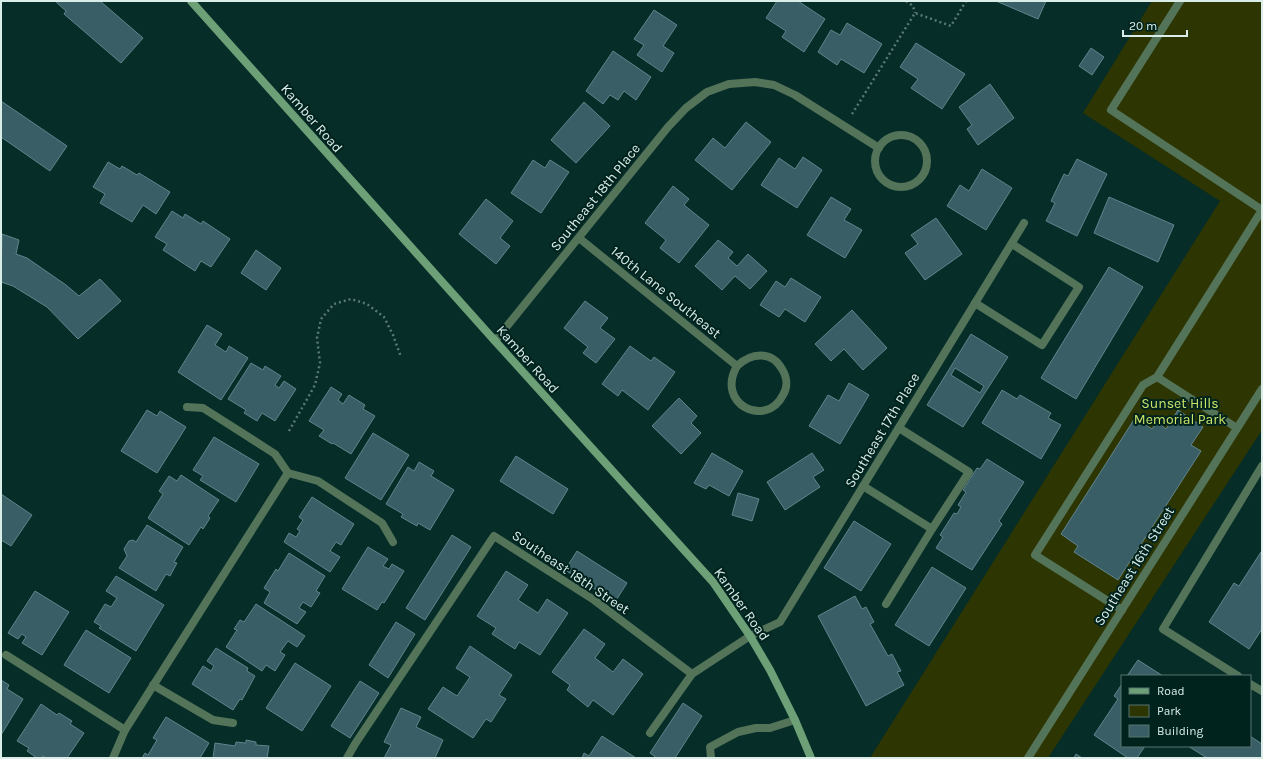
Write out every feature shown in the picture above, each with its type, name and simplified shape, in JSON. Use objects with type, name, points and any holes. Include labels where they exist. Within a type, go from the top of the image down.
[{"type":"street","name":"Kamber Road","points":[[191,1],[495,342],[713,582],[750,636],[770,670],[795,720],[811,758]]},
{"type":"street","points":[[1122,610],[1035,555],[1143,386],[1157,377],[1262,210],[1111,110],[1180,1]]},
{"type":"street","name":"Southeast 18th Place","points":[[495,342],[663,133],[686,108],[706,92],[729,84],[755,82],[774,85],[795,95],[879,148]]},
{"type":"street","points":[[902,135],[911,137],[918,142],[925,154],[926,167],[923,175],[917,182],[909,186],[900,188],[891,186],[883,181],[878,174],[875,165],[875,156],[879,148],[885,141],[893,136],[902,135]]},
{"type":"street","name":"Southeast 17th Place","points":[[692,674],[750,636],[780,622],[1024,223]]},
{"type":"street","name":"140th Lane Southeast","points":[[579,238],[737,366]]},
{"type":"street","points":[[975,303],[1042,346],[1079,287],[1012,244]]},
{"type":"street","points":[[753,356],[772,358],[780,364],[785,373],[786,385],[785,392],[780,400],[773,407],[764,410],[754,411],[741,404],[733,393],[731,384],[732,374],[737,366],[744,359],[753,356]]},
{"type":"street","points":[[1157,377],[1237,428]]},
{"type":"street","name":"Southeast 16th Street","points":[[1028,758],[1262,389]]},
{"type":"street","points":[[187,407],[203,408],[274,454],[288,473],[318,482],[382,523],[393,542]]},
{"type":"street","points":[[886,604],[968,472],[899,428]]},
{"type":"street","points":[[1236,675],[1163,629],[1262,466]]},
{"type":"street","points":[[113,758],[125,730],[153,684],[288,473]]},
{"type":"street","points":[[863,486],[932,529]]},
{"type":"street","name":"Southeast 18th Street","points":[[347,758],[494,536],[594,600],[692,674]]},
{"type":"street","points":[[6,655],[125,730]]},
{"type":"street","points":[[650,733],[692,674]]},
{"type":"street","points":[[153,684],[213,720],[233,723]]},
{"type":"street","points":[[1251,685],[1262,691]]},
{"type":"street","points":[[711,758],[710,747],[738,732],[756,728],[770,728],[795,720]]},
{"type":"path","points":[[852,114],[915,13],[913,6],[906,1]]},
{"type":"path","points":[[915,13],[951,26],[966,1]]},
{"type":"path","points":[[288,431],[315,385],[320,363],[317,338],[321,319],[334,304],[351,299],[367,304],[384,317],[393,335],[401,357]]},
{"type":"green space","name":"Sunset Hills Memorial Park","points":[[1152,1],[1262,1],[1262,430],[1048,758],[870,758],[1220,201],[1083,113]]},
{"type":"building","points":[[55,1],[100,1],[143,38],[121,63],[64,14],[66,11]]},
{"type":"building","points":[[777,1],[798,1],[825,19],[804,52],[782,37],[786,31],[766,18]]},
{"type":"building","points":[[996,1],[1046,1],[1038,19]]},
{"type":"building","points":[[654,10],[677,25],[663,46],[674,53],[662,72],[637,55],[644,45],[634,39]]},
{"type":"building","points":[[847,23],[882,44],[864,73],[841,59],[837,65],[818,52],[831,30],[840,35]]},
{"type":"building","points":[[916,43],[965,74],[942,109],[911,88],[918,79],[900,67]]},
{"type":"building","points":[[1091,48],[1104,57],[1092,75],[1079,66]]},
{"type":"building","points":[[613,51],[651,77],[636,100],[624,91],[618,100],[610,95],[603,104],[586,91]]},
{"type":"building","points":[[990,84],[1014,118],[978,145],[967,129],[972,125],[959,107]]},
{"type":"building","points":[[1,101],[67,146],[50,171],[1,137]]},
{"type":"building","points":[[584,102],[610,126],[576,163],[551,140]]},
{"type":"building","points":[[746,122],[771,142],[732,190],[695,160],[713,138],[725,148]]},
{"type":"building","points":[[803,157],[822,170],[797,208],[761,185],[779,158],[795,169]]},
{"type":"building","points":[[1077,159],[1107,174],[1077,236],[1046,221],[1055,203],[1051,201],[1064,174],[1068,176]]},
{"type":"building","points":[[533,160],[545,168],[550,160],[569,172],[541,213],[511,193]]},
{"type":"building","points":[[108,162],[120,169],[122,166],[137,175],[139,173],[170,192],[156,214],[143,205],[132,222],[100,203],[105,194],[93,187]]},
{"type":"building","points":[[982,169],[1012,188],[986,230],[947,206],[960,185],[969,191]]},
{"type":"building","points":[[673,186],[689,199],[684,205],[709,225],[679,263],[660,248],[666,240],[645,223]]},
{"type":"building","points":[[831,197],[851,209],[844,220],[862,230],[845,258],[807,235]]},
{"type":"building","points":[[1109,197],[1174,225],[1158,262],[1094,233]]},
{"type":"building","points":[[486,199],[513,221],[500,238],[510,246],[496,264],[459,234]]},
{"type":"building","points":[[172,211],[183,218],[185,214],[201,224],[203,221],[230,239],[211,267],[201,261],[195,271],[163,250],[167,244],[155,237]]},
{"type":"building","points":[[936,218],[962,254],[925,280],[905,253],[918,244],[911,235]]},
{"type":"building","points":[[2,234],[19,240],[16,254],[27,258],[66,285],[79,296],[100,279],[121,301],[78,339],[47,307],[13,286],[1,282]]},
{"type":"building","points":[[718,240],[733,252],[728,258],[737,266],[748,254],[767,271],[750,289],[735,276],[722,290],[695,266]]},
{"type":"building","points":[[256,250],[281,268],[266,290],[241,273]]},
{"type":"building","points":[[1109,267],[1143,287],[1076,399],[1041,378]]},
{"type":"building","points":[[791,278],[821,297],[805,322],[785,309],[779,317],[760,305],[776,281],[785,287]]},
{"type":"building","points":[[585,301],[608,318],[600,328],[615,339],[596,363],[583,353],[588,347],[564,328]]},
{"type":"building","points":[[852,310],[887,348],[863,370],[844,349],[831,361],[815,344]]},
{"type":"building","points":[[207,325],[222,334],[215,345],[226,352],[229,346],[248,358],[221,400],[178,372]]},
{"type":"building","points":[[971,334],[1008,357],[963,427],[927,405]],"holes":[[[955,368],[984,386],[980,393],[951,375]]]},
{"type":"building","points":[[630,346],[651,361],[654,357],[675,372],[648,410],[622,390],[618,396],[602,384]]},
{"type":"building","points":[[251,363],[263,370],[265,366],[281,376],[275,385],[279,388],[284,381],[296,389],[275,421],[262,413],[257,421],[244,413],[246,410],[228,399]]},
{"type":"building","points":[[849,383],[869,395],[840,444],[809,426],[828,395],[839,401]]},
{"type":"building","points":[[331,387],[342,394],[338,400],[343,404],[349,395],[365,405],[363,409],[375,416],[351,454],[319,436],[324,430],[309,421]]},
{"type":"building","points":[[1002,390],[1017,399],[1020,395],[1051,413],[1048,418],[1061,425],[1041,459],[982,423]]},
{"type":"building","points":[[679,398],[697,416],[691,423],[701,433],[681,454],[652,426]]},
{"type":"building","points":[[147,410],[157,416],[160,411],[186,427],[157,473],[121,451]]},
{"type":"building","points":[[1178,410],[1203,427],[1191,445],[1201,451],[1118,580],[1074,552],[1078,546],[1061,534],[1135,418],[1152,429],[1157,422],[1166,429]]},
{"type":"building","points":[[373,433],[409,455],[381,500],[345,478]]},
{"type":"building","points":[[214,437],[259,464],[236,502],[200,480],[203,476],[193,470]]},
{"type":"building","points":[[712,453],[743,471],[729,496],[709,485],[706,489],[694,483]]},
{"type":"building","points":[[812,453],[824,470],[813,477],[820,487],[785,510],[767,482]]},
{"type":"building","points":[[516,456],[568,489],[553,514],[500,481]]},
{"type":"building","points":[[987,459],[1024,482],[999,521],[1002,524],[972,570],[936,548],[943,537],[940,535],[954,513],[957,514],[961,507],[958,505],[966,492],[963,490],[977,468],[980,469]]},
{"type":"building","points":[[419,462],[434,471],[431,476],[454,490],[430,530],[418,523],[417,526],[401,517],[403,514],[386,504],[408,467],[414,471]]},
{"type":"building","points":[[181,475],[219,500],[208,516],[210,518],[203,529],[201,527],[189,545],[148,518],[163,494],[159,491],[169,476],[177,481]]},
{"type":"building","points":[[738,493],[759,499],[752,521],[732,515]]},
{"type":"building","points":[[1,494],[32,515],[11,546],[1,540]]},
{"type":"building","points":[[312,497],[354,524],[341,545],[336,542],[330,551],[340,557],[330,572],[284,542],[289,533],[296,537],[300,531],[297,529],[303,520],[299,517]]},
{"type":"building","points":[[854,521],[891,544],[861,591],[824,568]]},
{"type":"building","points":[[147,525],[183,547],[174,562],[177,563],[170,576],[166,574],[156,591],[119,568],[127,556],[124,549],[129,541],[133,540],[136,542]]},
{"type":"building","points":[[452,535],[471,547],[425,620],[406,608]]},
{"type":"building","points":[[368,547],[388,559],[383,566],[389,569],[392,564],[404,571],[384,603],[382,602],[377,610],[342,589]]},
{"type":"building","points":[[577,551],[627,583],[615,602],[565,570]]},
{"type":"building","points":[[1261,552],[1262,629],[1249,649],[1209,622],[1234,583],[1239,586]]},
{"type":"building","points":[[289,553],[325,576],[316,591],[320,593],[311,607],[303,602],[299,608],[306,612],[297,624],[264,603],[270,592],[264,588],[276,569],[278,571]]},
{"type":"building","points":[[932,567],[966,588],[929,646],[895,625]]},
{"type":"building","points":[[506,571],[528,585],[518,600],[538,613],[547,599],[568,613],[540,655],[519,642],[515,649],[492,634],[496,628],[477,616]]},
{"type":"building","points":[[116,576],[164,605],[136,651],[99,628],[101,626],[94,622],[105,604],[111,607],[117,598],[106,591]]},
{"type":"building","points":[[35,591],[69,612],[42,655],[22,643],[26,637],[22,634],[18,639],[8,633]]},
{"type":"building","points":[[855,596],[862,609],[866,607],[874,622],[870,624],[888,656],[892,654],[901,671],[897,672],[904,685],[866,706],[818,616]]},
{"type":"building","points":[[256,604],[305,636],[297,647],[288,641],[280,652],[285,655],[275,671],[266,665],[262,671],[226,647],[237,630],[234,629],[240,620],[244,622]]},
{"type":"building","points":[[396,622],[415,634],[388,678],[369,665]]},
{"type":"building","points":[[584,629],[605,644],[595,658],[613,672],[623,659],[643,674],[613,715],[593,700],[588,707],[567,690],[570,685],[552,672]]},
{"type":"building","points":[[86,630],[131,658],[109,693],[64,665]]},
{"type":"building","points":[[470,646],[512,675],[499,695],[506,699],[491,722],[486,719],[473,738],[428,709],[443,687],[457,696],[470,677],[456,668]]},
{"type":"building","points":[[216,648],[248,668],[247,671],[255,676],[242,700],[240,699],[233,710],[192,684],[203,666],[211,671],[214,666],[207,661]]},
{"type":"building","points":[[1138,660],[1161,675],[1128,675]]},
{"type":"building","points":[[295,663],[331,686],[302,731],[266,708]]},
{"type":"building","points":[[1,680],[9,685],[7,689],[23,699],[1,735]]},
{"type":"building","points":[[360,681],[379,693],[350,738],[331,726]]},
{"type":"building","points":[[1121,686],[1121,747],[1144,747],[1137,758],[1128,758],[1094,735],[1118,699],[1114,696]]},
{"type":"building","points":[[683,703],[702,716],[675,758],[657,758],[650,753]]},
{"type":"building","points":[[41,704],[57,715],[59,713],[72,721],[70,724],[84,733],[67,758],[46,758],[43,756],[41,758],[37,758],[27,751],[29,748],[17,741]]},
{"type":"building","points":[[401,708],[421,717],[416,727],[443,740],[435,758],[384,758],[391,745],[384,742]]},
{"type":"building","points":[[166,717],[209,743],[200,758],[142,758],[145,753],[148,755],[157,740],[153,738]]},
{"type":"building","points":[[602,736],[636,758],[582,758],[584,753],[589,756]]},
{"type":"building","points":[[1251,737],[1262,744],[1262,758],[1207,758],[1190,747],[1251,747]]},
{"type":"building","points":[[246,740],[256,742],[256,745],[269,746],[267,758],[213,758],[215,743],[235,746],[236,742],[246,743]]},
{"type":"building","points":[[1076,754],[1082,758],[1074,758]]}]
